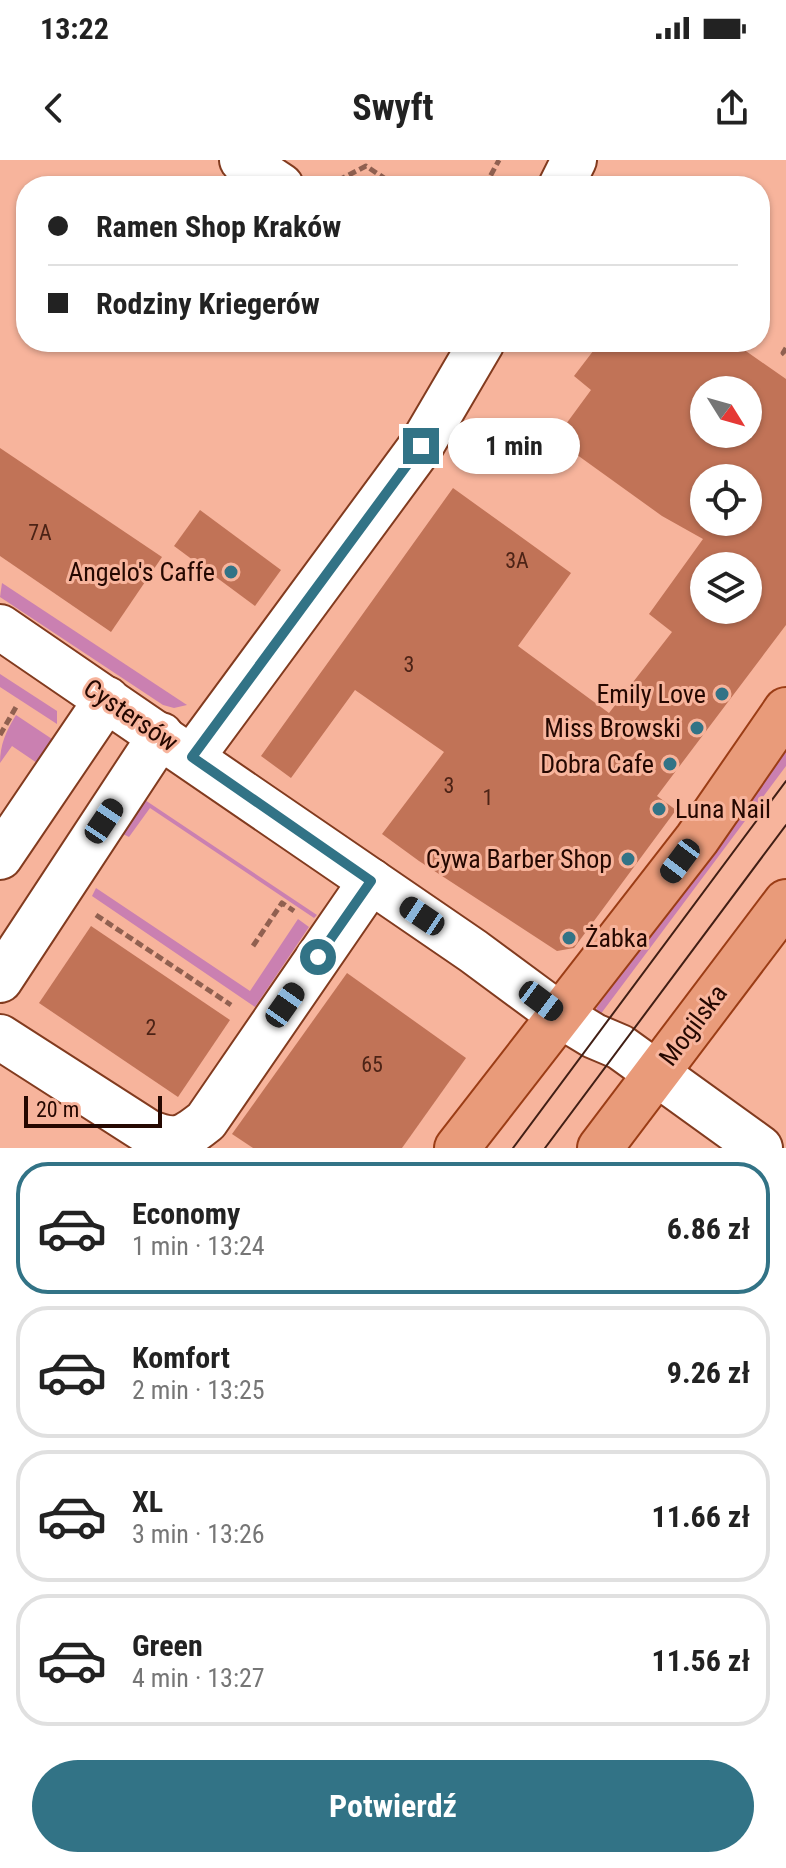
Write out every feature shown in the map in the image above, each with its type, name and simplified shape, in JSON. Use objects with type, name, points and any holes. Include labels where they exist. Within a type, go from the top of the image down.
[{"type":"main road","points":[[457,1148],[697,839],[786,710]]},
{"type":"main road","name":"Mogilska","points":[[600,1148],[786,902]]},
{"type":"street","points":[[242,160],[282,176]]},
{"type":"street","points":[[0,980],[59,890],[421,446],[476,352]]},
{"type":"street","name":"Cystersów","points":[[0,627],[177,746],[561,1016],[620,1047],[760,1148]]},
{"type":"street","points":[[0,857],[107,699]]},
{"type":"street","points":[[0,1037],[148,1132],[169,1140],[187,1136],[206,1121],[371,881]]},
{"type":"street","points":[[779,1148],[786,1139]]},
{"type":"path","points":[[347,176],[366,166],[381,176]]},
{"type":"path","points":[[786,348],[783,353],[786,356]]},
{"type":"path","points":[[0,735],[16,707]]},
{"type":"path","points":[[59,890],[268,1030]]},
{"type":"shaded area","points":[[2,583],[187,705],[174,708],[163,705],[0,597]]},
{"type":"shaded area","points":[[0,674],[57,711],[57,724],[0,687]]},
{"type":"shaded area","points":[[16,715],[55,741],[40,765],[12,746],[0,763],[4,738]]},
{"type":"shaded area","points":[[786,750],[786,766],[600,1015],[597,1007],[734,825]]},
{"type":"shaded area","points":[[136,794],[317,915],[314,918],[150,808],[129,837],[123,834],[119,819]]},
{"type":"shaded area","points":[[96,888],[250,991],[298,919],[309,927],[255,1007],[92,896]]},
{"type":"building","points":[[592,352],[747,352],[786,379],[786,625],[657,796],[676,810],[574,948],[557,951],[382,834],[444,752],[355,690],[291,778],[261,756],[453,488],[571,573],[518,646],[609,713],[672,632],[649,614],[690,557],[690,624],[762,624],[762,552],[694,552],[703,539],[698,536],[762,536],[762,464],[690,464],[690,532],[662,516],[555,439],[591,390],[574,376]]},
{"type":"building","points":[[0,448],[162,557],[111,632],[0,556]]},
{"type":"building","points":[[200,510],[281,570],[255,606],[174,546]]},
{"type":"building","points":[[91,926],[230,1020],[178,1097],[39,1003]]},
{"type":"building","points":[[347,973],[466,1058],[402,1148],[253,1148],[232,1134]]},
{"type":"tram line","points":[[513,1148],[786,781]]},
{"type":"tram line","points":[[545,1148],[786,825]]},
{"type":"place","name":"Angelo's Caffe","points":[[231,572]]},
{"type":"place","name":"Emily Love","points":[[722,694]]},
{"type":"place","name":"Miss Browski","points":[[697,728]]},
{"type":"place","name":"Dobra Cafe","points":[[670,764]]},
{"type":"place","name":"Luna Nail","points":[[659,809]]},
{"type":"place","name":"Cywa Barber Shop","points":[[628,859]]},
{"type":"place","name":"Żabka","points":[[569,938]]},
{"type":"route","points":[[318,957],[371,881],[192,757],[421,446]]}]
